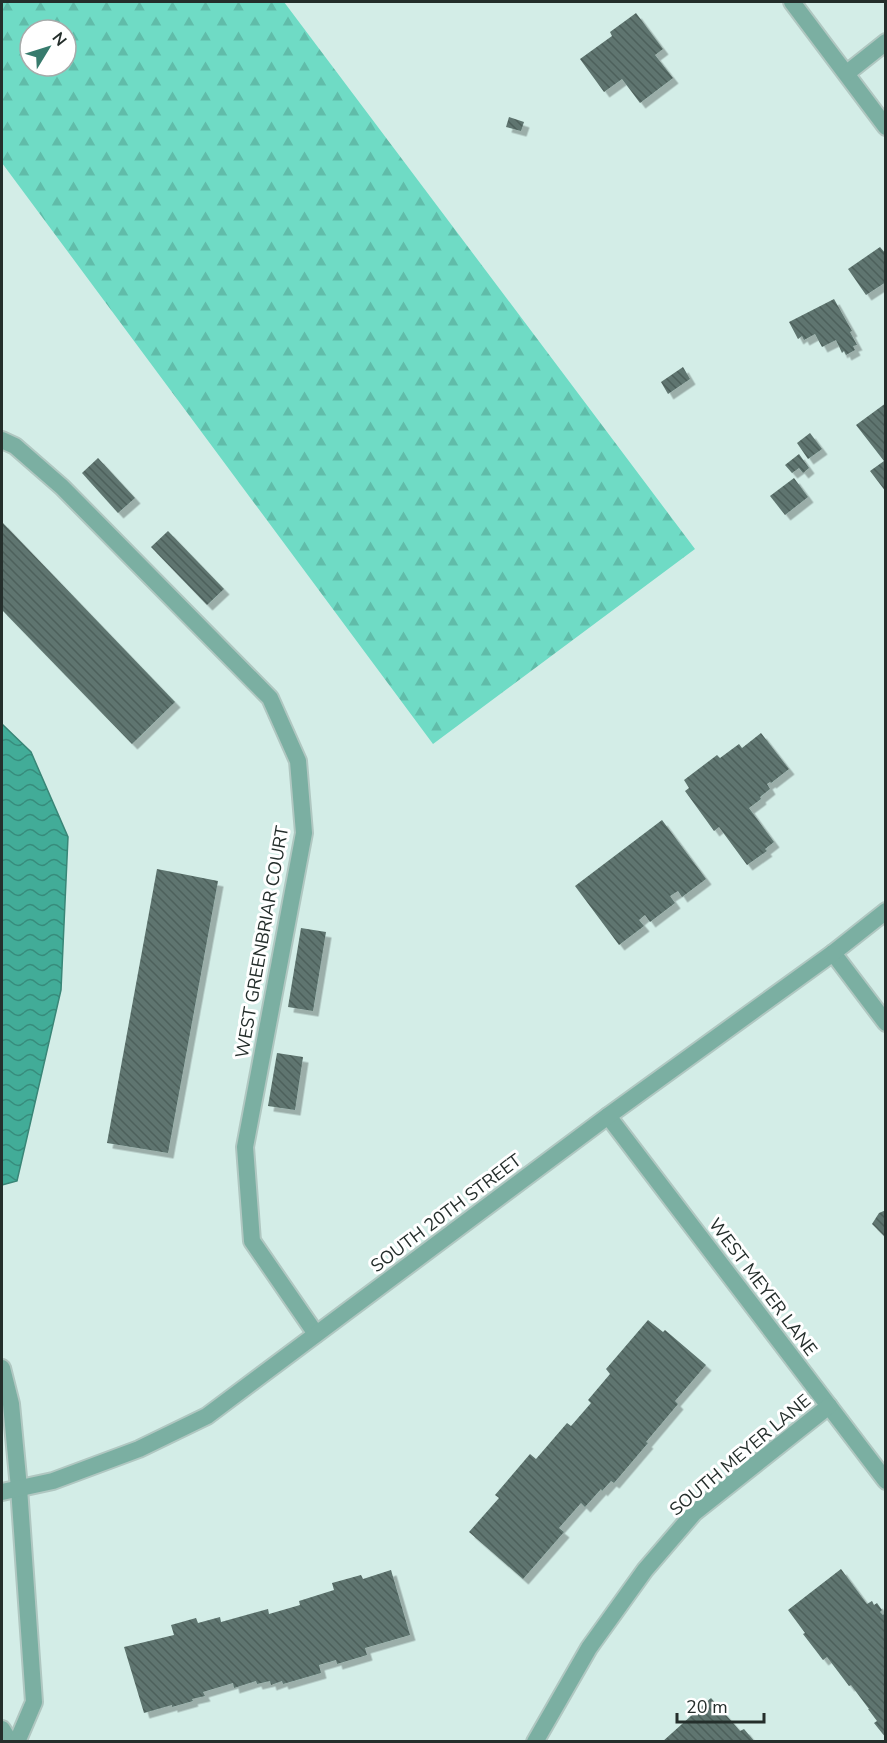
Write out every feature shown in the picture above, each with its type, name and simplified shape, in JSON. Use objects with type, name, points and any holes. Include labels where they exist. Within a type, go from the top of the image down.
[{"type":"street","points":[[792,2],[885,127]]},
{"type":"street","points":[[847,73],[885,42]]},
{"type":"street","name":"WEST GREENBRIAR COURT","points":[[2,440],[15,446],[63,487],[270,698],[298,761],[304,833],[245,1147],[252,1241],[316,1334]]},
{"type":"street","name":"SOUTH 20TH STREET","points":[[2,1491],[53,1481],[139,1449],[207,1416],[608,1116],[833,953],[885,911]]},
{"type":"street","points":[[833,953],[885,1023]]},
{"type":"street","name":"WEST MEYER LANE","points":[[608,1116],[885,1481]]},
{"type":"street","points":[[2,1368],[11,1404],[34,1702],[17,1742]]},
{"type":"street","name":"SOUTH MEYER LANE","points":[[535,1742],[589,1648],[652,1562],[694,1513],[829,1406]]},
{"type":"street","points":[[2,1729],[10,1742]]},
{"type":"green space","points":[[2,2],[284,2],[695,549],[433,744],[2,163]]},
{"type":"water","points":[[2,724],[31,752],[68,837],[61,990],[17,1181],[2,1185]]},
{"type":"building","points":[[636,13],[663,49],[655,55],[673,78],[640,103],[622,79],[604,92],[580,59],[612,36],[610,32]]},
{"type":"building","points":[[509,117],[524,122],[521,131],[506,127]]},
{"type":"building","points":[[880,247],[886,254],[886,282],[866,295],[848,269]]},
{"type":"building","points":[[834,299],[857,345],[853,346],[855,350],[846,355],[844,351],[842,353],[836,340],[822,347],[815,334],[804,340],[802,336],[798,339],[789,322]]},
{"type":"building","points":[[683,367],[690,379],[668,394],[661,382]]},
{"type":"building","points":[[886,403],[886,492],[870,471],[884,461],[856,425]]},
{"type":"building","points":[[810,433],[822,449],[808,459],[797,443]]},
{"type":"building","points":[[799,454],[809,468],[803,473],[799,468],[792,473],[785,465]]},
{"type":"building","points":[[98,458],[135,498],[118,513],[82,473]]},
{"type":"building","points":[[794,478],[808,497],[785,515],[770,496]]},
{"type":"building","points":[[2,522],[175,702],[132,744],[2,610]]},
{"type":"building","points":[[168,531],[224,589],[207,605],[151,547]]},
{"type":"building","points":[[761,733],[789,769],[767,784],[770,789],[749,808],[774,842],[765,849],[767,851],[747,865],[719,827],[714,831],[685,791],[689,788],[684,780],[717,755],[720,758],[739,744],[742,748]]},
{"type":"building","points":[[662,820],[706,879],[682,897],[678,891],[670,896],[675,903],[650,922],[645,915],[639,920],[644,926],[619,945],[575,886]]},
{"type":"building","points":[[157,869],[218,881],[168,1153],[107,1143]]},
{"type":"building","points":[[301,928],[326,932],[313,1011],[288,1007]]},
{"type":"building","points":[[277,1053],[303,1057],[295,1110],[268,1106]]},
{"type":"building","points":[[886,1210],[886,1238],[872,1224],[879,1213]]},
{"type":"building","points":[[648,1320],[663,1332],[665,1330],[706,1365],[675,1401],[678,1404],[614,1483],[611,1481],[602,1491],[601,1489],[585,1507],[581,1503],[559,1528],[564,1532],[523,1579],[469,1532],[499,1498],[495,1495],[530,1454],[536,1459],[567,1423],[571,1426],[591,1403],[588,1400],[610,1374],[606,1369]]},
{"type":"building","points":[[841,1569],[867,1604],[872,1601],[874,1605],[877,1603],[882,1610],[880,1612],[886,1615],[886,1738],[874,1723],[877,1721],[851,1685],[849,1686],[827,1657],[823,1660],[788,1610]]},
{"type":"building","points":[[391,1570],[410,1635],[365,1648],[367,1655],[337,1664],[336,1660],[319,1665],[321,1673],[283,1684],[282,1681],[271,1685],[270,1681],[257,1684],[256,1681],[234,1688],[233,1683],[203,1692],[205,1696],[192,1699],[193,1701],[144,1713],[124,1647],[174,1635],[171,1625],[196,1618],[198,1623],[220,1617],[221,1622],[268,1609],[269,1614],[300,1605],[299,1601],[334,1590],[332,1583],[361,1575],[363,1579]]},
{"type":"building","points":[[711,1698],[740,1731],[744,1729],[755,1742],[662,1742]]}]
